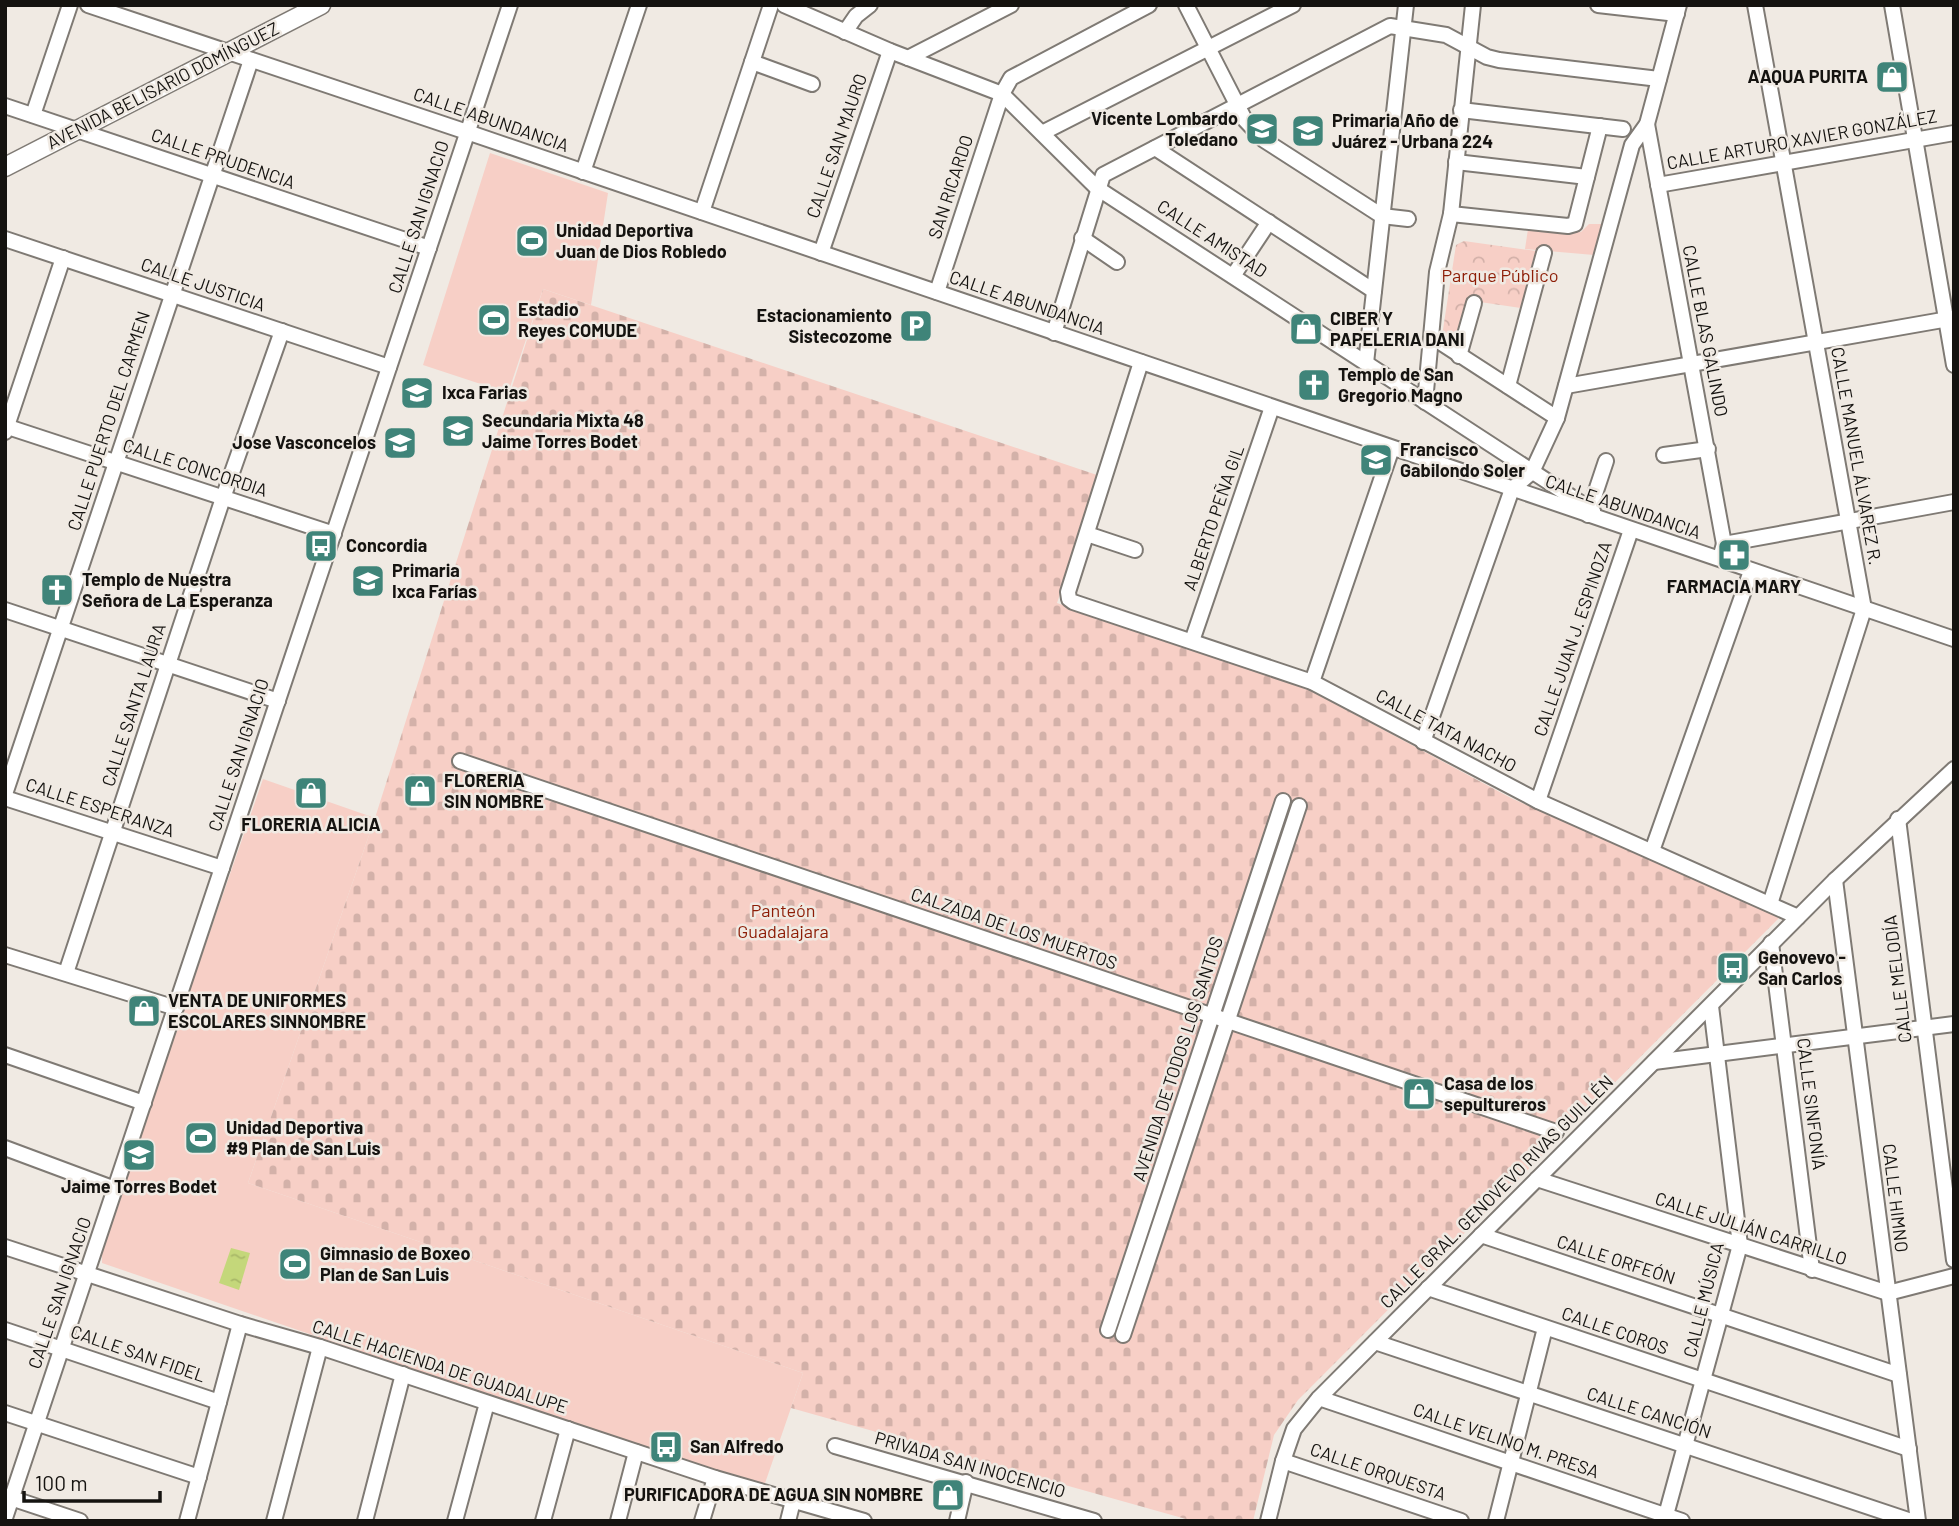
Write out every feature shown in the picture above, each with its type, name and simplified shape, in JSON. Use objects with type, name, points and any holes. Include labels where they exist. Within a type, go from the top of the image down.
[{"type":"main road","name":"AVENIDA BELISARIO DOMÍNGUEZ","points":[[5,167],[321,5]]},
{"type":"street","points":[[33,115],[70,5]]},
{"type":"street","name":"CALLE ABUNDANCIA","points":[[88,5],[1512,489],[1589,512],[1631,530],[1954,639]]},
{"type":"street","name":"CALLE SAN IGNACIO","points":[[5,1517],[9,1497],[62,1349],[509,5]]},
{"type":"street","points":[[583,172],[639,5]]},
{"type":"street","points":[[702,212],[771,5]]},
{"type":"street","name":"CALLE AMISTAD","points":[[784,5],[890,51],[1002,94],[1097,188],[1532,471],[1589,512]]},
{"type":"street","points":[[845,32],[856,16],[870,5]]},
{"type":"street","points":[[908,58],[1011,5]]},
{"type":"street","points":[[1002,94],[1014,75],[1149,5]]},
{"type":"street","points":[[1186,5],[1245,120],[1264,140],[1382,216],[1408,219]]},
{"type":"street","points":[[1042,133],[1293,5]]},
{"type":"street","points":[[1366,363],[1406,5]]},
{"type":"street","points":[[1425,402],[1437,272],[1451,214],[1473,5]]},
{"type":"street","points":[[1423,742],[1512,489],[1532,471],[1557,418],[1632,145],[1647,124],[1678,9],[1598,5]]},
{"type":"street","name":"CALLE MANUEL ÁLVAREZ R.","points":[[1755,5],[1864,609],[1770,904]]},
{"type":"street","points":[[1892,5],[1950,319],[1954,365]]},
{"type":"street","points":[[1054,332],[1097,188],[1100,179],[1107,172],[1390,26],[1404,26],[1446,35],[1487,57],[1499,60],[1659,79]]},
{"type":"street","name":"CALLE SAN MAURO","points":[[821,253],[890,51]]},
{"type":"street","name":"CALLE PUERTO DEL CARMEN","points":[[5,796],[251,60]]},
{"type":"street","points":[[752,62],[812,84]]},
{"type":"street","name":"SAN RICARDO","points":[[937,292],[1002,94]]},
{"type":"street","name":"CALLE PRUDENCIA","points":[[5,106],[429,248]]},
{"type":"street","points":[[1461,110],[1623,129]]},
{"type":"street","name":"CALLE BLAS GALINDO","points":[[1647,124],[1724,544]]},
{"type":"street","points":[[1451,214],[1568,226],[1576,224],[1600,126]]},
{"type":"street","name":"CALLE ARTURO XAVIER GONZÁLEZ","points":[[1658,185],[1954,133]]},
{"type":"street","points":[[1155,148],[1374,291]]},
{"type":"street","points":[[1456,162],[1587,177]]},
{"type":"street","points":[[1233,276],[1269,222]]},
{"type":"street","points":[[1082,238],[1117,262]]},
{"type":"street","name":"CALLE JUSTICIA","points":[[5,239],[389,367]]},
{"type":"street","points":[[1508,386],[1544,253]]},
{"type":"street","points":[[6,428],[64,258]]},
{"type":"street","points":[[1459,356],[1474,303]]},
{"type":"street","points":[[1566,386],[1950,319]]},
{"type":"street","name":"CALLE SANTA LAURA","points":[[66,972],[223,498],[282,331]]},
{"type":"street","points":[[1432,337],[1557,418]]},
{"type":"street","points":[[1135,550],[1087,534],[1141,362]]},
{"type":"street","name":"ALBERTO PEÑA GIL","points":[[1192,641],[1272,407]]},
{"type":"street","name":"CALLE CONCORDIA","points":[[6,428],[334,534]]},
{"type":"street","points":[[1312,682],[1392,448]]},
{"type":"street","points":[[1664,455],[1708,449]]},
{"type":"street","points":[[1589,512],[1606,461]]},
{"type":"street","points":[[1719,559],[1724,544],[1954,502]]},
{"type":"street","name":"CALLE JUAN J. ESPINOZA","points":[[1538,801],[1631,530]]},
{"type":"street","name":"CALLE TATA NACHO","points":[[1087,534],[1068,592],[1073,603],[1312,682],[1538,801],[1798,917]]},
{"type":"street","points":[[1652,852],[1751,571]]},
{"type":"street","points":[[5,610],[278,701]]},
{"type":"street","name":"CALZADA DE LOS MUERTOS","points":[[460,761],[1556,1132]]},
{"type":"street","name":"CALLE GRAL. GENOVEVO RIVAS GUILLÉN","points":[[1268,1521],[1294,1429],[1319,1398],[1835,880],[1954,769]]},
{"type":"street","name":"CALLE ESPERANZA","points":[[5,796],[222,869]]},
{"type":"street","name":"AVENIDA DE TODOS LOS SANTOS","points":[[1108,1330],[1283,800]]},
{"type":"street","name":"AVENIDA DE TODOS LOS SANTOS","points":[[1123,1335],[1299,806]]},
{"type":"street","name":"CALLE MELODÍA","points":[[1898,819],[1954,1260]]},
{"type":"street","name":"CALLE HIMNO","points":[[1835,880],[1918,1521]]},
{"type":"street","name":"CALLE SINFONÍA","points":[[1772,943],[1812,1270]]},
{"type":"street","points":[[5,955],[176,1008]]},
{"type":"street","name":"CALLE MÚSICA","points":[[1666,1515],[1740,1245],[1711,1006]]},
{"type":"street","points":[[1654,1062],[1954,1024]]},
{"type":"street","points":[[5,1055],[144,1103]]},
{"type":"street","points":[[5,1148],[115,1189]]},
{"type":"street","name":"CALLE JULIÁN CARRILLO","points":[[1537,1179],[1888,1293]]},
{"type":"street","name":"CALLE ORFEÓN","points":[[1481,1235],[1899,1375]]},
{"type":"street","name":"CALLE HACIENDA DE GUADALUPE","points":[[5,1247],[404,1374],[715,1478],[864,1521]]},
{"type":"street","points":[[1888,1293],[1954,1276]]},
{"type":"street","name":"CALLE COROS","points":[[1428,1288],[1909,1450]]},
{"type":"street","points":[[187,1521],[240,1324]]},
{"type":"street","points":[[1496,1521],[1545,1328]]},
{"type":"street","name":"CALLE SAN FIDEL","points":[[5,1330],[219,1402]]},
{"type":"street","name":"CALLE CANCIÓN","points":[[1376,1342],[1911,1521]]},
{"type":"street","points":[[274,1521],[320,1347]]},
{"type":"street","points":[[365,1521],[404,1374]]},
{"type":"street","name":"CALLE VELINO M. PRESA","points":[[1319,1398],[1682,1521]]},
{"type":"street","points":[[456,1521],[487,1403]]},
{"type":"street","points":[[5,1413],[199,1478]]},
{"type":"street","points":[[543,1521],[568,1429]]},
{"type":"street","name":"PRIVADA SAN INOCENCIO","points":[[835,1446],[1094,1521]]},
{"type":"street","points":[[618,1521],[636,1452]]},
{"type":"street","name":"CALLE ORQUESTA","points":[[1283,1461],[1461,1521]]},
{"type":"street","points":[[702,1521],[715,1478]]},
{"type":"street","points":[[957,1521],[966,1482]]},
{"type":"street","points":[[9,1497],[80,1521]]},
{"type":"street","points":[[788,1521],[793,1501]]},
{"type":"green space","name":"Unidad Deportiva Juan de Dios Robledo","points":[[490,153],[608,193],[591,305],[543,289],[508,393],[423,365]]},
{"type":"green space","points":[[1589,224],[1603,224],[1594,255],[1525,249],[1528,229],[1581,232]]},
{"type":"green space","name":"Parque Público","points":[[1464,241],[1543,252],[1527,309],[1473,301],[1460,348],[1442,336],[1456,245]]},
{"type":"green space","name":"Panteón Guadalajara","points":[[543,289],[1100,476],[1057,603],[1309,690],[1511,798],[1780,917],[1298,1400],[1274,1435],[1253,1521],[1193,1521],[791,1408],[803,1373],[248,1183],[375,818]]},
{"type":"green space","name":"Unidad Deportiva #9 Plan de San Luis","points":[[263,779],[375,818],[248,1183],[803,1373],[763,1489],[102,1263],[102,1243]]},
{"type":"water","points":[[231,1248],[250,1253],[239,1290],[219,1283]]},
{"type":"place","name":"AAQUA PURITA","points":[[1892,77]]},
{"type":"place","name":"Vicente Lombardo Toledano","points":[[1262,129]]},
{"type":"place","name":"Primaria Año de Juárez - Urbana 224","points":[[1308,131]]},
{"type":"place","name":"Unidad Deportiva Juan de Dios Robledo","points":[[532,241]]},
{"type":"place","name":"Estadio Reyes COMUDE","points":[[494,320]]},
{"type":"place","name":"Estacionamiento Sistecozome","points":[[916,326]]},
{"type":"place","name":"CIBER Y PAPELERIA DANI","points":[[1306,329]]},
{"type":"place","name":"Templo de San Gregorio Magno","points":[[1314,385]]},
{"type":"place","name":"Ixca Farias","points":[[417,393]]},
{"type":"place","name":"Secundaria Mixta 48 Jaime Torres Bodet","points":[[458,431]]},
{"type":"place","name":"Jose Vasconcelos","points":[[400,443]]},
{"type":"place","name":"Francisco Gabilondo Soler","points":[[1376,460]]},
{"type":"place","name":"Concordia","points":[[321,546]]},
{"type":"place","name":"FARMACIA MARY","points":[[1734,555]]},
{"type":"place","name":"Primaria Ixca Farías","points":[[368,581]]},
{"type":"place","name":"Templo de Nuestra Señora de La Esperanza","points":[[57,590]]},
{"type":"place","name":"FLORERIA SIN NOMBRE","points":[[420,791]]},
{"type":"place","name":"FLORERIA ALICIA","points":[[311,793]]},
{"type":"place","name":"Genovevo - San Carlos","points":[[1733,968]]},
{"type":"place","name":"VENTA DE UNIFORMES ESCOLARES SINNOMBRE","points":[[144,1011]]},
{"type":"place","name":"Casa de los sepultureros","points":[[1419,1094]]},
{"type":"place","name":"Unidad Deportiva #9 Plan de San Luis","points":[[201,1138]]},
{"type":"place","name":"Jaime Torres Bodet","points":[[139,1155]]},
{"type":"place","name":"Gimnasio de Boxeo Plan de San Luis","points":[[295,1264]]},
{"type":"place","name":"San Alfredo","points":[[666,1447]]},
{"type":"place","name":"PURIFICADORA DE AGUA SIN NOMBRE","points":[[948,1495]]}]
